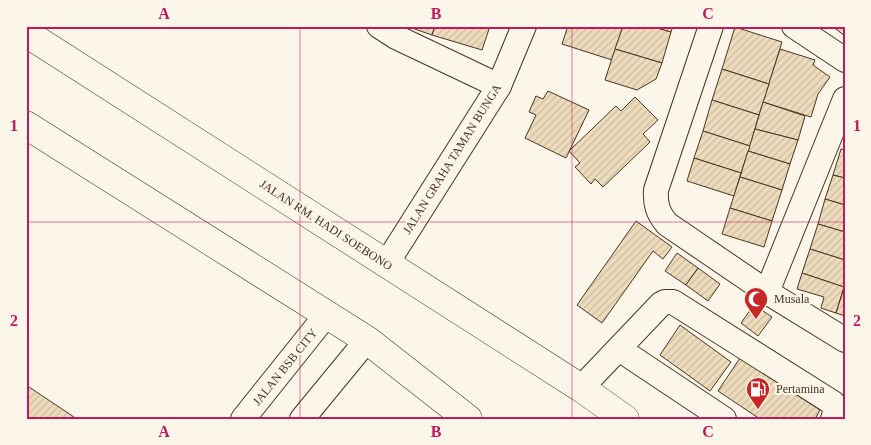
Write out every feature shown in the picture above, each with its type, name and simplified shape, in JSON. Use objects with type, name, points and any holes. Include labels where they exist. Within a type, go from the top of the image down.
[{"type":"main road","name":"JALAN RM. HADI SOEBONO","points":[[26,32],[581,388],[625,419]]},
{"type":"main road","points":[[26,126],[367,340],[468,419]]},
{"type":"street","points":[[379,26],[396,37],[499,86]]},
{"type":"street","name":"JALAN GRAHA TAMAN BUNGA","points":[[387,263],[499,86],[524,26]]},
{"type":"street","points":[[712,26],[658,182],[655,202],[659,214],[667,224],[767,292],[845,340]]},
{"type":"street","points":[[794,26],[845,60]]},
{"type":"street","points":[[767,292],[845,99]]},
{"type":"street","points":[[581,388],[661,304],[673,302],[832,403],[835,412],[833,419]]},
{"type":"street","name":"JALAN BSB CITY","points":[[243,419],[327,314]]},
{"type":"street","points":[[302,419],[367,340]]},
{"type":"street","points":[[619,349],[724,419]]},
{"type":"building","points":[[406,26],[435,26],[432,35]]},
{"type":"building","points":[[435,26],[490,26],[482,50],[432,35]]},
{"type":"building","points":[[568,26],[623,26],[612,60],[562,44]]},
{"type":"building","points":[[623,26],[651,26],[671,32],[662,63],[615,49]]},
{"type":"building","points":[[651,26],[673,26],[671,32]]},
{"type":"building","points":[[832,26],[845,26],[845,36]]},
{"type":"building","points":[[735,27],[782,42],[769,84],[722,69]]},
{"type":"building","points":[[615,49],[662,63],[656,79],[637,90],[605,80]]},
{"type":"building","points":[[780,49],[815,60],[813,65],[830,77],[818,94],[811,117],[763,102]]},
{"type":"building","points":[[722,69],[769,84],[759,115],[712,100]]},
{"type":"building","points":[[548,91],[589,110],[566,158],[525,138],[536,115],[529,112],[536,96],[543,99]]},
{"type":"building","points":[[635,97],[658,120],[643,134],[650,142],[603,187],[595,179],[591,184],[575,167],[580,163],[569,151],[616,106],[621,111]]},
{"type":"building","points":[[712,100],[759,115],[750,146],[703,131]]},
{"type":"building","points":[[763,102],[805,116],[798,140],[755,129]]},
{"type":"building","points":[[755,129],[798,140],[790,164],[748,151]]},
{"type":"building","points":[[703,131],[750,146],[741,173],[694,158]]},
{"type":"building","points":[[841,149],[845,150],[845,178],[833,175]]},
{"type":"building","points":[[748,151],[790,164],[782,190],[740,177]]},
{"type":"building","points":[[694,158],[741,173],[734,196],[687,181]]},
{"type":"building","points":[[833,175],[845,178],[845,205],[825,199]]},
{"type":"building","points":[[740,177],[782,190],[772,221],[730,208]]},
{"type":"building","points":[[825,199],[845,205],[845,232],[818,224]]},
{"type":"building","points":[[730,208],[772,221],[764,247],[722,234]]},
{"type":"building","points":[[636,221],[672,247],[663,259],[653,251],[602,323],[577,305]]},
{"type":"building","points":[[818,224],[845,232],[845,260],[810,249]]},
{"type":"building","points":[[810,249],[845,260],[844,287],[802,273]]},
{"type":"building","points":[[677,253],[698,268],[686,285],[665,271]]},
{"type":"building","points":[[698,268],[720,284],[708,301],[686,285]]},
{"type":"building","points":[[802,273],[844,287],[836,313],[821,308],[824,297],[797,289]]},
{"type":"building","points":[[845,285],[845,316],[836,313]]},
{"type":"building","name":"Musala","points":[[754,305],[772,317],[758,336],[741,323]]},
{"type":"building","points":[[680,325],[731,362],[710,391],[660,355]]},
{"type":"building","points":[[740,358],[820,410],[815,419],[760,419],[718,391]]},
{"type":"building","points":[[26,385],[77,419],[26,419]]},
{"type":"place","name":"Musala","points":[[756,320]]},
{"type":"place","name":"Pertamina","points":[[758,410]]}]
